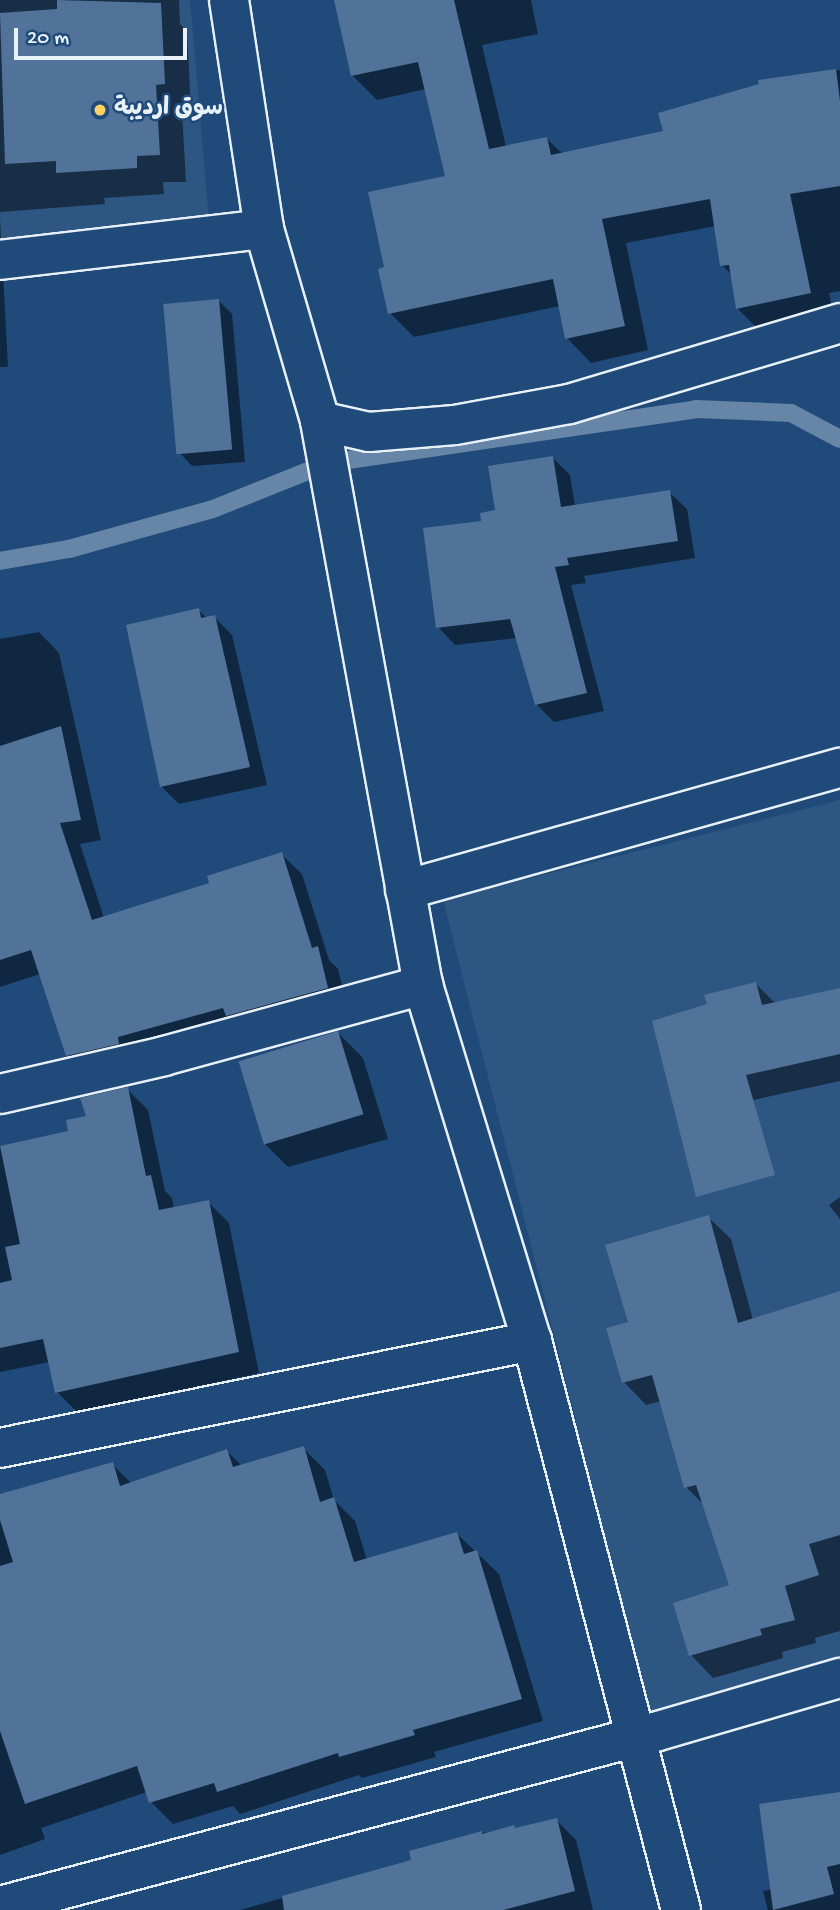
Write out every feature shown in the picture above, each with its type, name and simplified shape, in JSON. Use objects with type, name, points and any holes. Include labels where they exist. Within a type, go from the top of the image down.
[{"type":"street","points":[[229,0],[264,229],[320,421],[423,985],[532,1341],[681,1910]]},
{"type":"street","points":[[0,260],[264,229]]},
{"type":"street","points":[[320,421],[369,432],[455,425],[569,404],[840,323]]},
{"type":"street","points":[[405,890],[840,768]]},
{"type":"street","points":[[0,1094],[164,1056],[423,985]]},
{"type":"street","points":[[0,1448],[532,1341]]},
{"type":"street","points":[[0,1906],[636,1737],[840,1678]]},
{"type":"shaded area","name":"سوق ارديبة","points":[[0,0],[190,0],[209,219],[0,242]]},
{"type":"shaded area","points":[[840,800],[840,1670],[655,1732],[443,900]]},
{"type":"building","points":[[57,0],[161,3],[165,84],[156,85],[160,155],[137,156],[137,168],[56,173],[56,161],[5,164],[0,13],[57,9]]},
{"type":"building","points":[[334,0],[454,0],[489,149],[547,137],[551,155],[663,131],[658,113],[759,84],[758,80],[836,69],[840,101],[840,186],[790,194],[811,293],[736,309],[729,265],[720,266],[710,199],[602,219],[625,326],[565,339],[553,279],[388,314],[378,269],[384,267],[368,192],[445,176],[418,62],[351,76]]},
{"type":"building","points":[[219,299],[232,449],[176,454],[163,304]]},
{"type":"building","points":[[553,456],[561,507],[670,490],[678,541],[567,558],[569,565],[555,567],[587,693],[535,705],[510,619],[436,628],[423,528],[481,521],[480,513],[495,510],[488,466]]},
{"type":"building","points":[[199,608],[201,618],[215,615],[250,767],[160,787],[126,625]]},
{"type":"building","points":[[61,726],[81,820],[60,823],[92,920],[209,883],[207,876],[282,852],[312,948],[318,946],[328,988],[226,1016],[223,1008],[118,1037],[119,1044],[66,1056],[31,950],[0,960],[0,746]]},
{"type":"building","points":[[756,982],[762,1005],[840,988],[840,1054],[746,1075],[775,1175],[696,1197],[652,1021],[707,1004],[704,995]]},
{"type":"building","points":[[338,1031],[363,1114],[264,1145],[239,1061]]},
{"type":"building","points":[[128,1087],[146,1176],[151,1175],[159,1210],[209,1200],[239,1352],[55,1393],[43,1339],[0,1348],[0,1283],[12,1280],[5,1247],[20,1244],[0,1146],[68,1131],[66,1120],[86,1116],[80,1098]]},
{"type":"building","points":[[709,1215],[738,1323],[840,1291],[840,1535],[809,1544],[819,1575],[785,1586],[795,1620],[760,1629],[762,1635],[689,1656],[673,1603],[729,1585],[696,1485],[684,1488],[652,1375],[622,1383],[606,1328],[628,1322],[605,1245]]},
{"type":"building","points":[[304,1446],[320,1502],[334,1497],[354,1562],[457,1532],[464,1554],[477,1550],[522,1699],[413,1730],[415,1735],[339,1757],[338,1753],[217,1792],[214,1783],[149,1803],[137,1766],[25,1804],[0,1731],[0,1566],[13,1562],[0,1520],[0,1494],[113,1462],[120,1486],[227,1449],[233,1467]]},
{"type":"building","points":[[840,1792],[840,1864],[827,1867],[834,1894],[773,1910],[759,1804]]},
{"type":"building","points":[[557,1818],[575,1891],[503,1910],[284,1910],[282,1896],[411,1860],[409,1851],[482,1831],[482,1834],[514,1825],[515,1828]]},
{"type":"waterway","points":[[0,561],[69,549],[213,509],[328,463],[696,409],[791,413],[840,439]]},
{"type":"place","name":"سوق ارديبة","points":[[100,110]]}]
